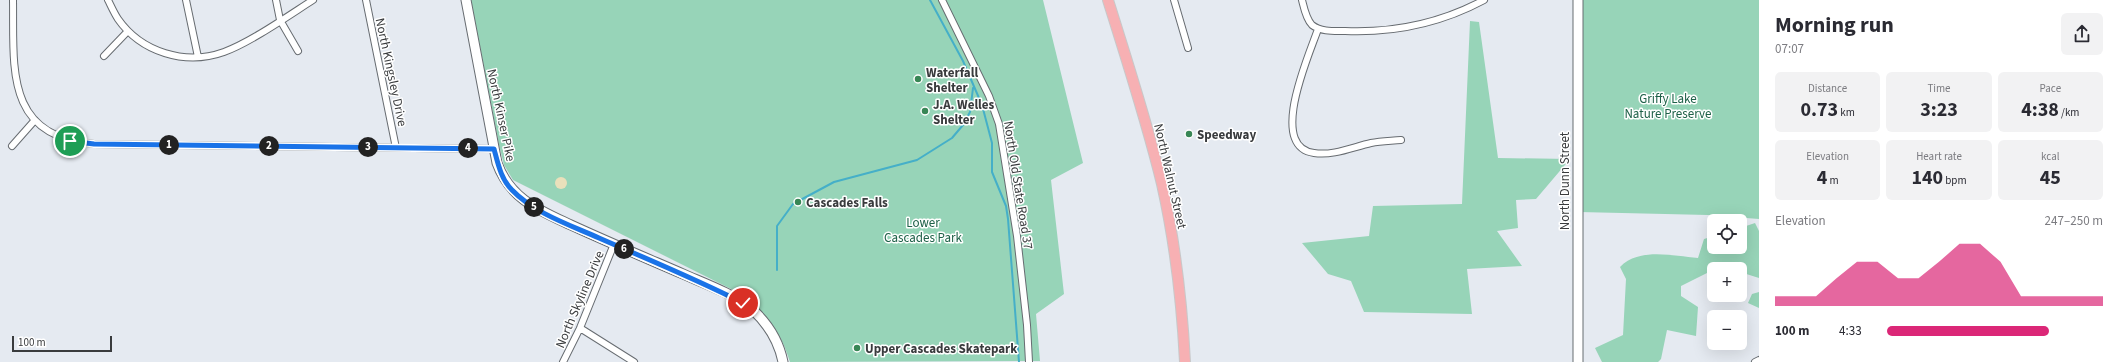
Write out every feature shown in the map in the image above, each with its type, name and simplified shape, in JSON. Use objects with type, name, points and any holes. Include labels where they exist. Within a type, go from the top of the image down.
[{"type":"main road","name":"North Walnut Street","points":[[1108,0],[1142,110],[1162,185],[1177,277],[1185,362]]},
{"type":"street","points":[[14,0],[16,84],[22,102],[42,127],[61,138],[86,143],[494,149]]},
{"type":"street","points":[[108,0],[117,18],[128,31],[153,49],[167,54],[198,57],[224,52],[314,0]]},
{"type":"street","points":[[186,0],[198,57]]},
{"type":"street","points":[[276,0],[280,20],[298,51]]},
{"type":"street","name":"North Kingsley Drive","points":[[366,0],[396,148]]},
{"type":"street","name":"North Kinser Pike","points":[[466,0],[494,149],[501,174],[510,188],[520,197],[550,215],[710,286],[743,303],[760,318],[769,329],[778,346],[783,362]]},
{"type":"street","name":"North Old State Road 37","points":[[942,0],[989,96],[999,124],[1017,236],[1027,325],[1029,362]]},
{"type":"street","points":[[1174,0],[1188,48]]},
{"type":"street","points":[[1302,0],[1308,20],[1318,29],[1328,31],[1364,31],[1415,26],[1455,14],[1484,0]]},
{"type":"street","name":"North Dunn Street","points":[[1578,0],[1578,362]]},
{"type":"street","points":[[1318,29],[1294,100],[1292,128],[1297,144],[1308,152],[1322,153],[1340,151],[1378,142],[1401,140]]},
{"type":"street","points":[[104,56],[128,31]]},
{"type":"street","points":[[12,146],[35,120]]},
{"type":"street","name":"North Skyline Drive","points":[[563,362],[580,328],[614,244]]},
{"type":"street","points":[[580,328],[634,362]]},
{"type":"street","points":[[1755,362],[1759,360]]},
{"type":"green space","name":"Lower Cascades Park","points":[[471,0],[1043,0],[1083,163],[1051,180],[1064,294],[1036,314],[1040,361],[790,362],[781,339],[769,320],[753,305],[733,290],[513,180],[504,165],[499,145]]},
{"type":"green space","name":"Griffy Lake Nature Preserve","points":[[1577,0],[1759,0],[1759,219],[1747,218],[1747,214],[1707,215],[1579,212]]},
{"type":"green space","points":[[1470,21],[1479,22],[1498,158],[1570,159],[1536,199],[1516,200],[1518,228],[1497,231],[1522,266],[1467,269],[1472,314],[1364,312],[1351,281],[1328,274],[1302,243],[1369,236],[1373,206],[1462,204]]},
{"type":"green space","points":[[1755,223],[1759,231],[1759,278],[1747,274],[1747,262],[1707,262],[1707,273],[1681,286],[1681,296],[1698,307],[1696,336],[1667,330],[1661,359],[1658,362],[1602,362],[1595,348],[1623,335],[1626,279],[1620,267],[1628,261],[1646,255],[1657,254],[1698,258],[1704,239],[1707,238],[1707,254],[1747,254],[1747,226]]},
{"type":"green space","points":[[1759,292],[1759,308],[1748,303],[1752,294]]},
{"type":"sand","points":[[561,177],[565,179],[567,183],[565,187],[561,189],[557,187],[555,183],[557,179]]},
{"type":"waterway","points":[[930,0],[963,61],[982,105],[992,143],[992,172],[1006,206],[1008,219],[1019,362]]},
{"type":"waterway","points":[[777,270],[777,226],[793,204],[834,182],[917,160],[952,138],[963,125],[970,112],[973,88]]},
{"type":"place","name":"Waterfall Shelter","points":[[918,79]]},
{"type":"place","name":"J.A. Welles Shelter","points":[[925,111]]},
{"type":"place","name":"Speedway","points":[[1189,134]]},
{"type":"place","name":"Cascades Falls","points":[[798,202]]},
{"type":"place","name":"Upper Cascades Skatepark","points":[[857,348]]},
{"type":"route","points":[[70,141],[94,144],[494,149],[501,174],[505,182],[520,197],[536,208],[586,232],[710,286],[743,303]]}]
